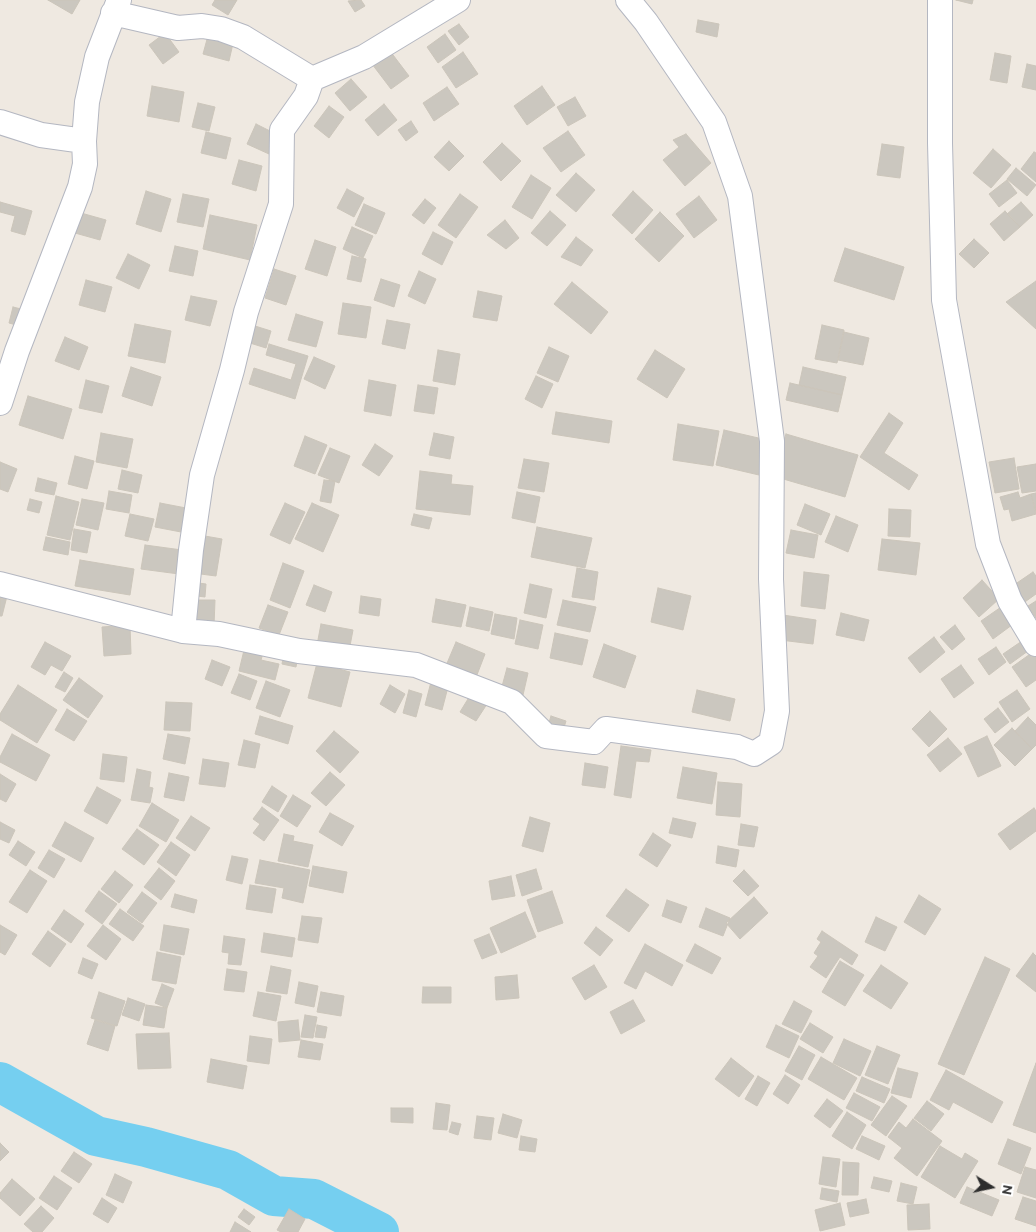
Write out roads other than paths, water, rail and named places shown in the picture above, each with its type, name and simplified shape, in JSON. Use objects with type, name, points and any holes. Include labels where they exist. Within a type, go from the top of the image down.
[{"type":"street","points":[[183,631],[191,550],[202,475],[232,370],[246,312],[280,204],[282,130],[306,96],[312,79],[364,57],[458,0]]},
{"type":"street","points":[[0,584],[183,631],[219,634],[298,651],[416,665],[512,702],[546,736],[594,742],[606,729],[737,747],[754,754],[771,744],[777,712],[772,579],[772,441],[740,196],[714,122],[646,22],[628,0]]},
{"type":"street","points":[[940,0],[940,143],[944,300],[988,544],[1010,601],[1036,644]]},
{"type":"street","points":[[0,403],[17,351],[80,187],[85,164],[84,141],[87,102],[97,57],[116,7],[178,28],[202,26],[243,37],[312,79]]},
{"type":"street","points":[[0,122],[41,135],[84,141]]},
{"type":"waterway","points":[[0,1082],[96,1136],[146,1147],[228,1170],[274,1196],[314,1199],[379,1232]]}]
